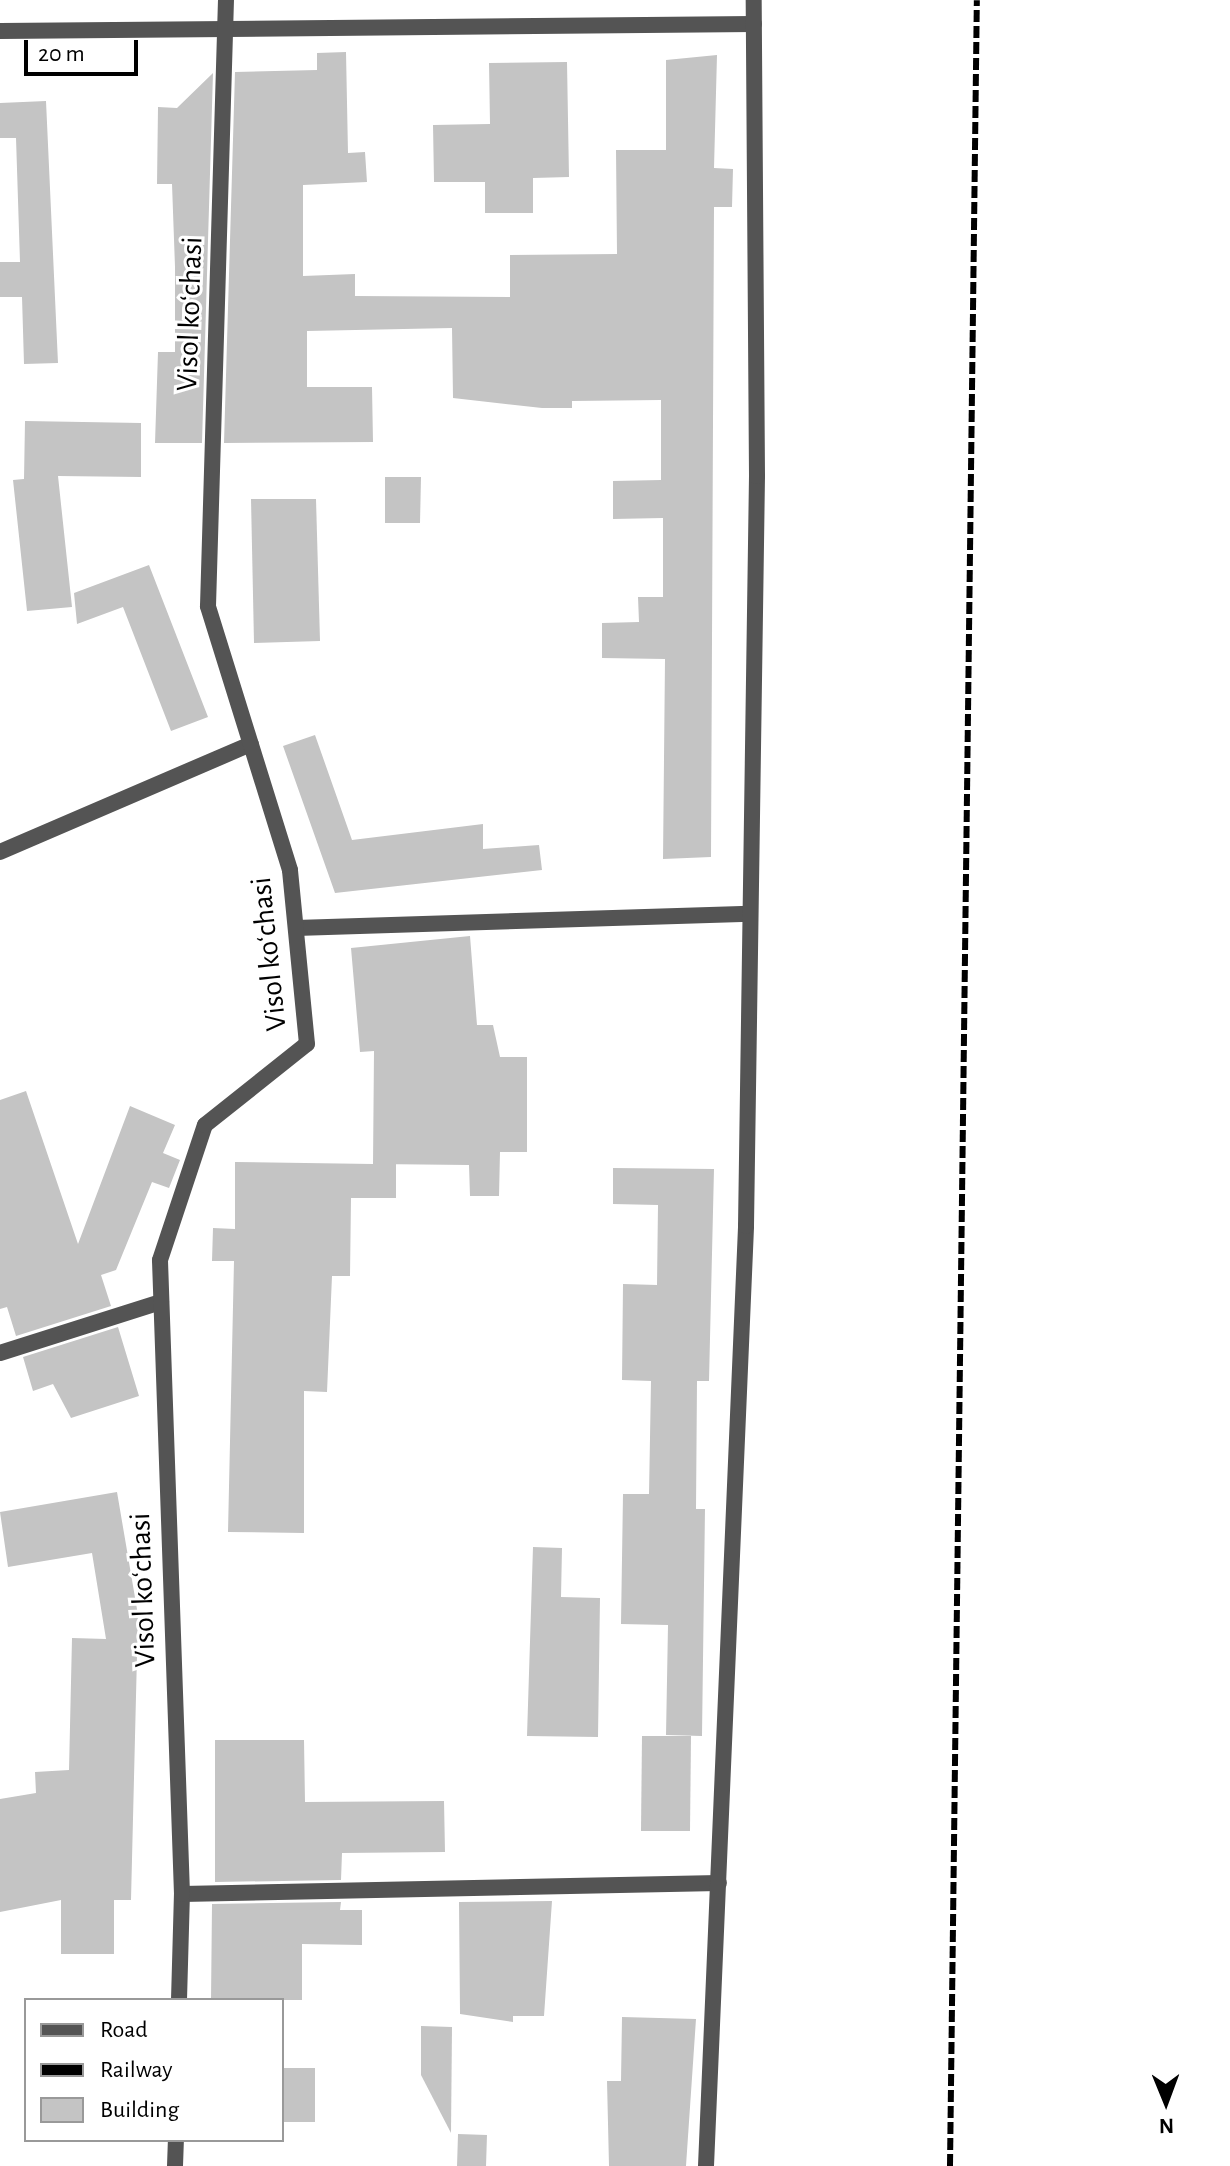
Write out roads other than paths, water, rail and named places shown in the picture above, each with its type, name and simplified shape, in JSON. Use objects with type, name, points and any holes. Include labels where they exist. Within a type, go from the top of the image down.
[{"type":"street","name":"Visol koʻchasi","points":[[179,1998],[182,1894],[160,1260],[205,1125],[307,1044],[290,870],[208,606],[226,0]]},
{"type":"street","points":[[706,2166],[746,1242],[754,0]]},
{"type":"street","points":[[0,31],[754,24]]},
{"type":"street","points":[[0,852],[251,744]]},
{"type":"street","points":[[296,928],[750,914]]},
{"type":"street","points":[[0,1353],[161,1302]]},
{"type":"street","points":[[182,1894],[719,1883]]},
{"type":"street","points":[[175,2166],[176,2142]]},
{"type":"railway","points":[[950,2166],[977,0]]}]
